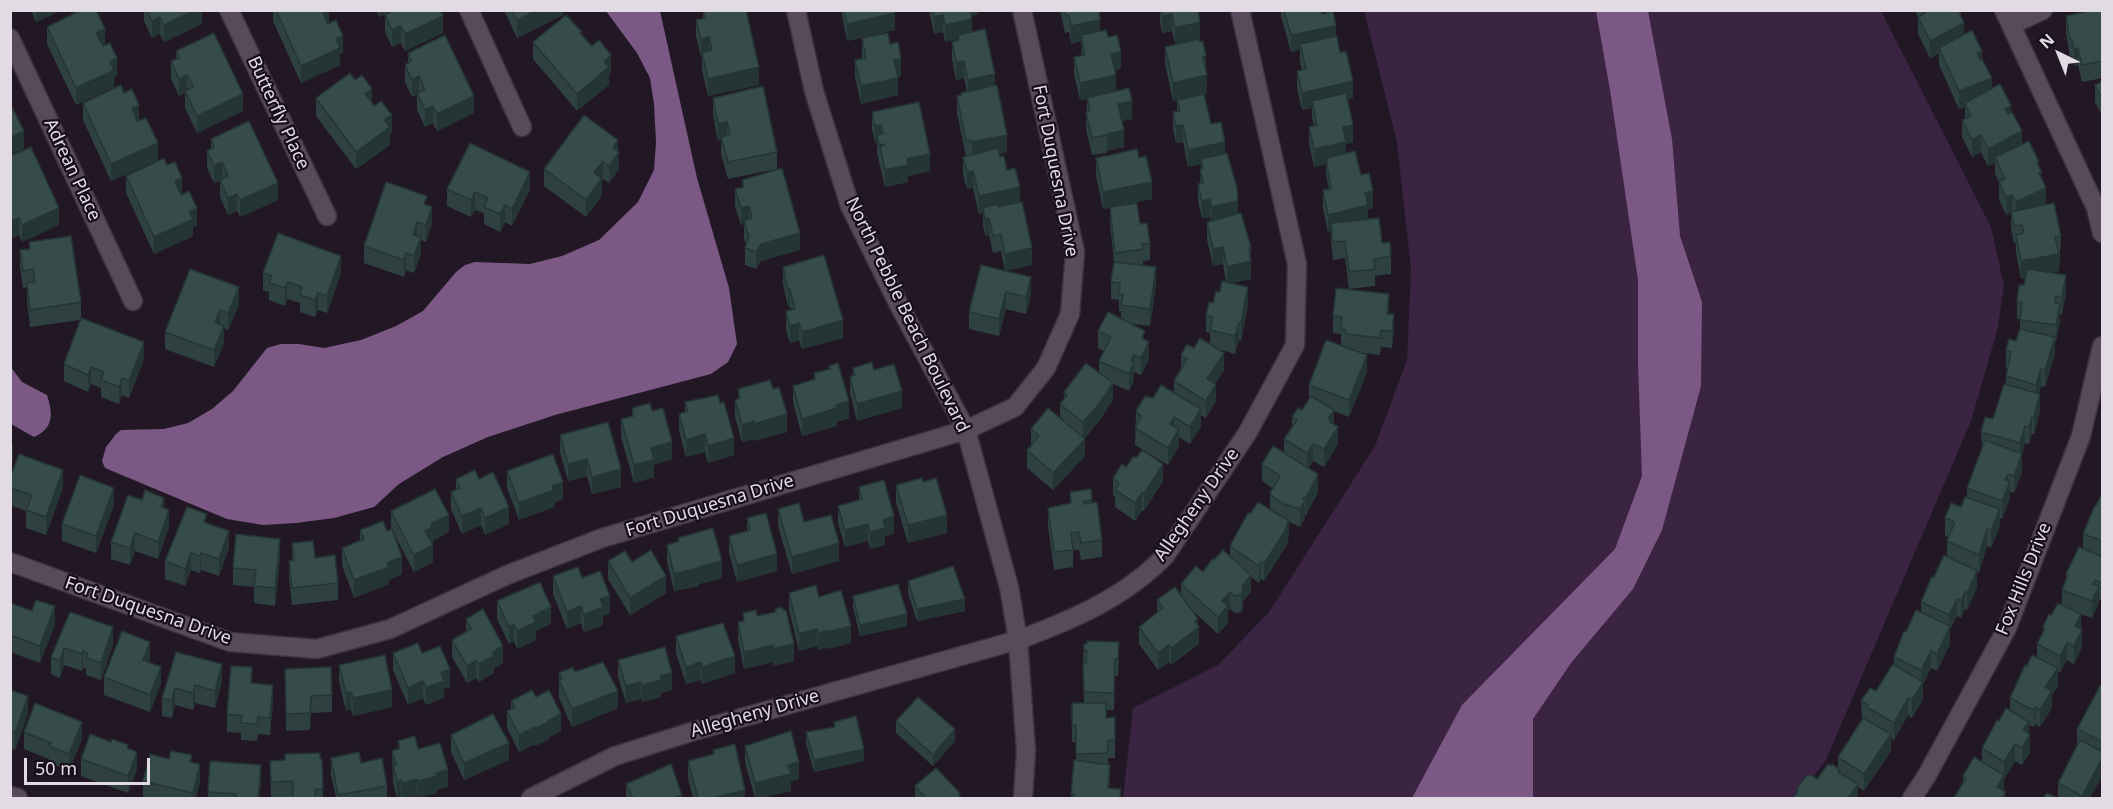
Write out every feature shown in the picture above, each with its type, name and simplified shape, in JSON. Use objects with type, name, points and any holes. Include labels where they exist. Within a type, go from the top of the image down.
[{"type":"street","name":"Butterfly Place","points":[[229,10],[327,216]]},
{"type":"street","points":[[469,10],[522,127]]},
{"type":"street","name":"North Pebble Beach Boulevard","points":[[796,10],[814,91],[850,206],[900,307],[966,430],[1009,587],[1018,640],[1026,751],[1023,798]]},
{"type":"street","name":"Fort Duquesna Drive","points":[[10,562],[230,642],[317,649],[390,629],[507,575],[602,538],[966,430],[1015,406],[1047,368],[1070,314],[1075,252],[1022,10]]},
{"type":"street","name":"Allegheny Drive","points":[[531,798],[615,756],[691,732],[1018,640],[1081,615],[1111,599],[1149,572],[1165,556],[1248,432],[1295,345],[1297,264],[1240,10]]},
{"type":"street","points":[[2043,10],[2007,18],[2099,206],[2103,233]]},
{"type":"street","name":"Adrean Place","points":[[10,38],[133,301]]},
{"type":"street","name":"Fox Hills Drive","points":[[1912,798],[1926,777],[2007,628],[2081,436],[2103,346]]},
{"type":"street","points":[[10,795],[18,798]]},
{"type":"shaded area","points":[[606,11],[660,11],[697,178],[729,288],[737,344],[728,362],[711,374],[555,415],[488,437],[443,457],[399,484],[374,507],[334,518],[263,525],[227,519],[105,468],[102,461],[106,447],[121,430],[164,429],[188,423],[212,409],[233,391],[267,348],[281,344],[299,344],[324,348],[361,340],[396,326],[423,311],[456,272],[465,265],[475,262],[530,264],[562,256],[599,240],[638,202],[654,170],[656,142],[650,78],[637,53]]},
{"type":"shaded area","points":[[1364,11],[1881,11],[1991,227],[2004,286],[1997,331],[1971,421],[1826,760],[1798,798],[1123,798],[1133,708],[1218,665],[1269,612],[1375,446],[1407,360],[1411,269],[1397,142]]},
{"type":"shaded area","points":[[1596,11],[1648,11],[1672,139],[1680,236],[1702,302],[1701,386],[1662,530],[1633,589],[1571,663],[1533,719],[1533,798],[1412,798],[1462,705],[1615,549],[1642,476],[1638,280]]},
{"type":"shaded area","points":[[10,366],[22,382],[47,395],[50,420],[45,429],[34,437],[11,424]]},
{"type":"building","points":[[81,10],[96,10],[105,29],[96,33],[103,46],[110,43],[117,58],[110,62],[114,70],[76,88],[47,27]]},
{"type":"building","points":[[147,10],[195,10],[164,25],[160,17],[152,21]]},
{"type":"building","points":[[276,10],[322,10],[328,24],[336,20],[343,36],[336,39],[340,48],[301,66]]},
{"type":"building","points":[[394,10],[440,10],[443,16],[405,34],[401,26],[392,30],[385,15]]},
{"type":"building","points":[[512,10],[537,10],[517,20]]},
{"type":"building","points":[[746,10],[759,67],[708,79],[702,52],[712,50],[709,37],[701,39],[696,20],[705,18],[703,11]]},
{"type":"building","points":[[844,10],[895,10],[895,13],[847,24]]},
{"type":"building","points":[[933,10],[970,10],[972,19],[945,25],[943,15],[934,17]]},
{"type":"building","points":[[1064,10],[1099,10],[1100,20],[1071,26],[1069,15],[1065,15]]},
{"type":"building","points":[[1161,10],[1198,10],[1200,22],[1175,28],[1172,14],[1162,16]]},
{"type":"building","points":[[1284,10],[1322,10],[1322,14],[1333,11],[1336,26],[1291,35]]},
{"type":"building","points":[[1924,10],[1958,10],[1964,23],[1930,41],[1918,17],[1925,13]]},
{"type":"building","points":[[2102,10],[2103,14],[2103,61],[2082,65],[2078,48],[2074,49],[2072,39],[2070,40],[2066,16]]},
{"type":"building","points":[[566,15],[592,46],[599,40],[611,55],[604,62],[609,67],[577,94],[533,42]]},
{"type":"building","points":[[985,29],[995,74],[968,80],[964,61],[956,62],[952,42],[959,40],[958,35]]},
{"type":"building","points":[[1106,30],[1108,37],[1117,35],[1121,52],[1111,54],[1116,75],[1080,83],[1074,57],[1085,55],[1081,35]]},
{"type":"building","points":[[1972,30],[1982,51],[1977,53],[1992,78],[1959,91],[1939,48]]},
{"type":"building","points":[[214,33],[243,94],[197,116],[185,91],[193,87],[191,82],[187,75],[179,79],[171,61],[179,58],[176,51]]},
{"type":"building","points":[[888,33],[890,44],[898,42],[901,59],[894,60],[898,78],[861,86],[855,60],[866,58],[862,38]]},
{"type":"building","points":[[445,35],[474,96],[437,114],[433,106],[425,110],[417,93],[425,90],[419,76],[412,80],[405,65],[411,61],[408,53]]},
{"type":"building","points":[[1337,36],[1340,53],[1346,51],[1353,81],[1302,93],[1297,71],[1306,69],[1300,44]]},
{"type":"building","points":[[1199,39],[1200,42],[1203,41],[1206,56],[1203,57],[1207,75],[1173,83],[1165,47]]},
{"type":"building","points":[[350,73],[355,80],[362,75],[372,89],[365,94],[374,106],[381,101],[392,115],[384,120],[390,127],[356,152],[316,98]]},
{"type":"building","points":[[2103,81],[2103,100],[2095,85]]},
{"type":"building","points":[[2000,84],[2011,105],[2005,109],[2008,114],[2012,112],[2022,131],[1988,149],[1981,135],[1972,140],[1962,120],[1971,116],[1965,103]]},
{"type":"building","points":[[121,85],[124,93],[132,89],[139,105],[132,108],[137,121],[146,118],[158,143],[111,164],[83,103]]},
{"type":"building","points":[[997,85],[1007,135],[972,142],[972,140],[966,141],[957,96],[962,95],[961,93]]},
{"type":"building","points":[[763,86],[777,152],[728,162],[721,137],[730,134],[727,122],[718,124],[713,98]]},
{"type":"building","points":[[1129,88],[1132,101],[1118,104],[1124,130],[1092,138],[1086,112],[1090,111],[1087,98]]},
{"type":"building","points":[[1346,93],[1353,125],[1343,127],[1346,142],[1314,149],[1309,127],[1317,125],[1312,101]]},
{"type":"building","points":[[1204,94],[1211,124],[1221,122],[1225,142],[1188,150],[1183,125],[1176,126],[1173,112],[1180,111],[1177,100]]},
{"type":"building","points":[[919,102],[930,154],[907,159],[908,165],[885,170],[880,147],[885,144],[879,145],[877,135],[883,134],[881,125],[875,126],[872,112]]},
{"type":"building","points":[[10,103],[24,131],[10,138]]},
{"type":"building","points":[[584,115],[618,140],[613,148],[619,152],[609,166],[603,161],[594,173],[602,178],[586,200],[544,169]]},
{"type":"building","points":[[249,121],[278,183],[240,200],[237,194],[228,198],[220,180],[228,176],[222,162],[214,166],[207,151],[214,147],[211,139]]},
{"type":"building","points":[[2029,141],[2039,162],[2037,163],[2042,172],[2039,173],[2046,188],[2016,202],[2012,195],[2006,197],[1999,181],[2005,179],[1995,157]]},
{"type":"building","points":[[470,143],[530,172],[512,209],[505,205],[500,214],[484,207],[488,198],[475,192],[471,200],[447,189]]},
{"type":"building","points":[[31,147],[59,208],[22,225],[19,218],[10,222],[10,156]]},
{"type":"building","points":[[998,148],[1000,157],[1004,156],[1007,170],[1015,168],[1020,187],[979,196],[973,171],[967,172],[963,157]]},
{"type":"building","points":[[1137,149],[1139,158],[1146,156],[1152,182],[1103,192],[1096,158]]},
{"type":"building","points":[[1355,151],[1361,175],[1369,173],[1373,191],[1365,193],[1368,205],[1328,215],[1323,190],[1331,189],[1326,158]]},
{"type":"building","points":[[1227,153],[1237,188],[1238,201],[1211,207],[1210,199],[1202,201],[1198,184],[1203,183],[1200,169],[1203,169],[1201,159]]},
{"type":"building","points":[[164,158],[167,165],[175,162],[182,178],[175,181],[181,195],[189,191],[197,208],[189,212],[193,219],[154,237],[126,176]]},
{"type":"building","points":[[782,168],[800,233],[761,244],[756,252],[745,248],[749,237],[744,221],[752,218],[749,206],[741,208],[735,189],[744,187],[742,180]]},
{"type":"building","points":[[386,182],[427,196],[424,204],[432,207],[426,225],[417,222],[413,235],[421,237],[414,256],[406,253],[404,260],[364,246]]},
{"type":"building","points":[[1022,202],[1032,248],[1005,254],[1001,234],[993,236],[989,218],[985,219],[983,208],[997,204],[998,207]]},
{"type":"building","points":[[1137,203],[1140,224],[1147,223],[1150,243],[1142,244],[1143,249],[1115,253],[1110,207]]},
{"type":"building","points":[[2054,203],[2061,236],[2055,237],[2059,254],[2021,261],[2016,235],[2024,233],[2022,225],[2014,226],[2011,212]]},
{"type":"building","points":[[1241,213],[1251,247],[1249,248],[1251,261],[1227,267],[1223,247],[1213,249],[1207,222]]},
{"type":"building","points":[[1379,218],[1382,243],[1390,242],[1391,256],[1374,259],[1375,269],[1349,272],[1345,241],[1333,242],[1331,223]]},
{"type":"building","points":[[278,233],[341,256],[327,296],[318,293],[315,300],[300,295],[302,287],[294,284],[287,282],[285,288],[269,283],[272,276],[263,273]]},
{"type":"building","points":[[71,236],[81,302],[30,310],[27,283],[35,282],[33,269],[23,271],[20,250],[30,249],[29,242]]},
{"type":"building","points":[[824,255],[843,320],[802,332],[799,323],[790,326],[786,311],[795,309],[783,267]]},
{"type":"building","points":[[1114,262],[1156,267],[1150,309],[1121,305],[1123,294],[1119,294],[1120,283],[1111,282]]},
{"type":"building","points":[[981,265],[1031,277],[1026,297],[1006,292],[999,319],[969,312]]},
{"type":"building","points":[[190,269],[239,287],[228,313],[220,310],[215,322],[224,326],[214,350],[165,332]]},
{"type":"building","points":[[2027,269],[2066,275],[2062,297],[2056,296],[2055,303],[2060,304],[2056,325],[2020,320],[2022,303],[2017,302],[2019,285],[2024,285]]},
{"type":"building","points":[[1222,281],[1248,287],[1241,323],[1239,323],[1235,336],[1210,330],[1213,317],[1206,315],[1209,302],[1213,303],[1216,291],[1220,292]]},
{"type":"building","points":[[1336,288],[1389,294],[1387,314],[1394,314],[1392,331],[1381,330],[1380,338],[1346,334],[1346,330],[1341,329],[1342,317],[1333,316]]},
{"type":"building","points":[[1108,312],[1145,331],[1142,338],[1149,342],[1141,358],[1134,355],[1131,361],[1134,363],[1129,374],[1099,361],[1111,337],[1098,331]]},
{"type":"building","points":[[81,318],[144,342],[129,381],[122,378],[119,387],[101,380],[104,372],[91,367],[88,375],[64,364]]},
{"type":"building","points":[[2020,329],[2055,337],[2045,370],[2041,369],[2036,385],[2006,376],[2011,352],[2006,350],[2009,339],[2016,341]]},
{"type":"building","points":[[1200,338],[1224,353],[1207,379],[1216,384],[1206,401],[1174,381],[1187,359],[1181,355],[1187,344],[1194,348]]},
{"type":"building","points":[[1326,340],[1367,355],[1349,400],[1309,385]]},
{"type":"building","points":[[872,362],[874,370],[894,364],[902,391],[857,404],[850,377],[855,375],[853,368]]},
{"type":"building","points":[[838,363],[849,401],[836,405],[837,408],[802,419],[793,386],[815,379],[814,373],[830,369],[829,366]]},
{"type":"building","points":[[1086,363],[1113,383],[1083,422],[1060,404],[1067,395],[1064,392]]},
{"type":"building","points":[[770,380],[773,389],[779,387],[787,414],[754,424],[754,421],[742,425],[735,400],[740,398],[738,389]]},
{"type":"building","points":[[2004,384],[2040,394],[2034,417],[2029,427],[2025,426],[2020,443],[1981,432],[1985,417],[1993,419]]},
{"type":"building","points":[[1161,385],[1201,409],[1190,427],[1174,417],[1170,424],[1179,429],[1168,448],[1135,428],[1141,417],[1136,411],[1145,396],[1153,398]]},
{"type":"building","points":[[718,395],[720,403],[724,402],[734,438],[708,446],[705,434],[686,440],[679,414],[688,411],[685,402]]},
{"type":"building","points":[[1311,396],[1334,410],[1328,419],[1338,427],[1324,449],[1313,444],[1307,453],[1284,439],[1297,420],[1292,417],[1298,408],[1302,410]]},
{"type":"building","points":[[650,403],[652,411],[663,408],[672,442],[651,448],[654,460],[634,465],[621,419],[634,416],[632,408]]},
{"type":"building","points":[[1048,408],[1085,439],[1053,473],[1027,450],[1039,436],[1031,429]]},
{"type":"building","points":[[608,422],[621,469],[592,477],[587,459],[568,464],[560,435]]},
{"type":"building","points":[[1985,440],[2022,454],[2014,476],[2008,474],[2005,480],[2010,481],[2002,501],[1967,488]]},
{"type":"building","points":[[1273,446],[1318,474],[1306,498],[1304,497],[1305,501],[1300,509],[1284,504],[1270,493],[1280,476],[1262,464]]},
{"type":"building","points":[[1142,450],[1163,464],[1144,494],[1142,493],[1135,503],[1115,490],[1119,483],[1113,478],[1122,464],[1126,467]]},
{"type":"building","points":[[19,454],[63,470],[46,517],[26,510],[32,495],[10,488],[10,478]]},
{"type":"building","points":[[553,454],[563,482],[552,486],[554,490],[519,503],[507,471]]},
{"type":"building","points":[[475,470],[479,479],[493,472],[509,507],[485,518],[481,508],[462,516],[451,492],[460,488],[456,479]]},
{"type":"building","points":[[80,475],[114,488],[96,536],[62,524]]},
{"type":"building","points":[[922,478],[923,482],[936,478],[947,515],[908,525],[896,485]]},
{"type":"building","points":[[884,480],[894,516],[883,520],[885,528],[870,532],[868,524],[845,530],[838,506],[862,499],[859,487]]},
{"type":"building","points":[[435,489],[449,515],[431,524],[433,527],[425,531],[433,545],[414,555],[391,511]]},
{"type":"building","points":[[1091,489],[1092,500],[1084,501],[1084,504],[1097,502],[1102,540],[1081,543],[1079,532],[1071,533],[1073,550],[1054,552],[1048,508],[1071,503],[1070,492]]},
{"type":"building","points":[[145,490],[164,498],[161,507],[169,510],[158,542],[135,533],[130,548],[111,542],[128,495],[142,500]]},
{"type":"building","points":[[2103,495],[2103,541],[2083,534]]},
{"type":"building","points":[[1965,497],[2000,509],[1991,530],[1987,529],[1979,555],[1947,541],[1955,522],[1945,518],[1951,503],[1961,507]]},
{"type":"building","points":[[1258,502],[1289,521],[1264,564],[1261,562],[1259,566],[1230,546],[1248,513],[1250,514]]},
{"type":"building","points":[[799,503],[804,522],[831,515],[839,543],[792,557],[778,509]]},
{"type":"building","points":[[187,507],[207,514],[204,522],[229,531],[219,559],[201,553],[200,556],[191,553],[185,569],[165,561]]},
{"type":"building","points":[[766,513],[777,554],[737,565],[729,536],[750,530],[747,518]]},
{"type":"building","points":[[383,521],[387,531],[392,529],[402,557],[387,563],[389,567],[354,580],[342,548],[364,539],[360,530]]},
{"type":"building","points":[[713,528],[722,561],[674,574],[667,545],[679,541],[678,538]]},
{"type":"building","points":[[236,534],[280,539],[275,588],[254,586],[256,570],[233,568]]},
{"type":"building","points":[[313,541],[315,558],[335,555],[338,583],[292,588],[289,561],[294,560],[292,543]]},
{"type":"building","points":[[2079,547],[2103,557],[2103,579],[2101,583],[2095,580],[2093,584],[2099,586],[2092,601],[2062,590],[2068,575],[2066,574]]},
{"type":"building","points":[[651,550],[666,576],[630,598],[608,561],[625,551],[632,562]]},
{"type":"building","points":[[1223,550],[1251,575],[1242,586],[1241,595],[1235,596],[1230,592],[1222,601],[1228,606],[1218,617],[1181,584],[1196,566],[1203,572],[1213,558],[1214,560]]},
{"type":"building","points":[[1944,555],[1977,571],[1967,593],[1965,592],[1961,601],[1957,599],[1949,615],[1921,602]]},
{"type":"building","points":[[953,566],[965,599],[917,609],[908,581]]},
{"type":"building","points":[[578,567],[582,578],[600,571],[610,596],[600,599],[603,607],[584,615],[581,606],[567,612],[553,576]]},
{"type":"building","points":[[540,582],[551,607],[533,616],[536,622],[517,631],[514,624],[509,627],[497,601]]},
{"type":"building","points":[[898,584],[907,614],[860,625],[853,596]]},
{"type":"building","points":[[816,585],[819,597],[841,590],[851,626],[828,632],[828,630],[818,633],[817,629],[799,634],[789,593]]},
{"type":"building","points":[[1175,587],[1198,619],[1195,621],[1199,627],[1171,648],[1169,645],[1158,653],[1139,627],[1163,608],[1157,600]]},
{"type":"building","points":[[36,600],[55,606],[40,646],[10,635],[11,603],[32,611]]},
{"type":"building","points":[[2058,603],[2081,614],[2075,626],[2082,630],[2074,646],[2067,643],[2060,656],[2037,644],[2049,614],[2051,616]]},
{"type":"building","points":[[782,607],[786,610],[794,644],[773,649],[773,645],[744,652],[738,622],[744,621],[743,613],[756,610],[757,616],[776,612],[775,609]]},
{"type":"building","points":[[483,609],[503,646],[493,652],[494,656],[479,664],[476,661],[467,666],[452,640],[471,629],[466,619]]},
{"type":"building","points":[[1916,610],[1950,626],[1937,654],[1931,651],[1921,670],[1894,657],[1904,631],[1906,632]]},
{"type":"building","points":[[70,612],[113,627],[101,663],[86,658],[88,653],[83,651],[82,654],[64,648],[60,661],[51,657]]},
{"type":"building","points":[[723,623],[735,656],[702,667],[701,662],[686,667],[676,636]]},
{"type":"building","points":[[122,631],[150,642],[143,660],[161,667],[150,695],[104,677]]},
{"type":"building","points":[[1087,641],[1119,642],[1118,659],[1115,659],[1114,693],[1084,692],[1083,663],[1086,663],[1087,650],[1084,650],[1084,644],[1087,644]]},
{"type":"building","points":[[418,643],[422,653],[440,646],[450,669],[441,673],[444,681],[426,688],[423,681],[408,688],[393,653]]},
{"type":"building","points":[[665,647],[672,673],[660,676],[661,680],[626,686],[618,660]]},
{"type":"building","points":[[176,652],[222,664],[215,691],[195,685],[193,693],[175,688],[172,701],[162,698]]},
{"type":"building","points":[[385,655],[392,690],[353,698],[351,692],[346,693],[339,665]]},
{"type":"building","points":[[2032,655],[2058,668],[2045,687],[2052,691],[2040,710],[2035,707],[2034,710],[2010,698]]},
{"type":"building","points":[[603,662],[618,691],[572,709],[559,680],[562,679],[559,673],[573,667],[575,672]]},
{"type":"building","points":[[1893,664],[1923,682],[1912,700],[1908,698],[1894,723],[1861,701],[1870,688],[1876,691]]},
{"type":"building","points":[[231,666],[252,667],[251,683],[273,685],[270,718],[258,717],[257,724],[241,723],[242,716],[227,714]]},
{"type":"building","points":[[331,667],[332,695],[311,696],[310,713],[286,714],[285,669]]},
{"type":"building","points":[[2101,684],[2103,685],[2103,742],[2077,729]]},
{"type":"building","points":[[10,690],[28,696],[15,733],[10,731]]},
{"type":"building","points":[[532,690],[536,697],[549,690],[561,714],[519,735],[507,711],[515,707],[511,701]]},
{"type":"building","points":[[918,697],[955,729],[933,755],[896,721]]},
{"type":"building","points":[[35,703],[82,722],[69,754],[49,746],[51,743],[24,732]]},
{"type":"building","points":[[1072,703],[1106,703],[1106,718],[1115,717],[1115,740],[1107,741],[1108,753],[1076,754],[1076,725],[1072,725]]},
{"type":"building","points":[[2006,708],[2029,722],[2023,730],[2030,734],[2022,748],[2015,744],[2004,762],[1982,748]]},
{"type":"building","points":[[493,714],[509,743],[464,763],[451,735]]},
{"type":"building","points":[[856,716],[864,749],[814,760],[806,732],[835,727],[834,722]]},
{"type":"building","points":[[1863,718],[1891,734],[1864,774],[1838,757]]},
{"type":"building","points":[[791,731],[799,762],[788,765],[791,774],[755,783],[745,746]]},
{"type":"building","points":[[90,734],[111,742],[112,739],[128,745],[127,748],[137,752],[128,776],[81,759]]},
{"type":"building","points":[[415,736],[418,749],[440,743],[448,770],[436,773],[437,776],[402,783],[401,780],[397,781],[392,751],[400,748],[398,741]]},
{"type":"building","points":[[2080,740],[2103,752],[2103,757],[2082,796],[2058,783]]},
{"type":"building","points":[[735,744],[745,790],[713,798],[698,798],[688,761],[714,754],[713,750]]},
{"type":"building","points":[[171,751],[192,755],[190,762],[200,764],[193,793],[143,781],[150,754],[169,759]]},
{"type":"building","points":[[359,752],[361,763],[382,758],[387,786],[338,795],[331,758]]},
{"type":"building","points":[[320,753],[323,789],[315,789],[315,798],[293,798],[293,781],[271,782],[270,761],[285,760],[285,754]]},
{"type":"building","points":[[1974,757],[2004,775],[1997,787],[2006,792],[2001,798],[1954,798],[1966,778],[1963,776]]},
{"type":"building","points":[[1074,760],[1110,765],[1108,788],[1121,789],[1120,798],[1073,798],[1074,794],[1071,794]]},
{"type":"building","points":[[210,761],[261,765],[258,798],[236,798],[236,794],[208,792]]},
{"type":"building","points":[[671,764],[682,795],[673,798],[633,798],[626,784]]},
{"type":"building","points":[[1828,764],[1831,766],[1832,764],[1840,770],[1838,772],[1858,784],[1848,798],[1793,798],[1806,776],[1811,775],[1817,779]]},
{"type":"building","points":[[936,768],[962,798],[926,798],[915,786]]},
{"type":"building","points":[[2047,793],[2057,798],[2043,798]]}]
